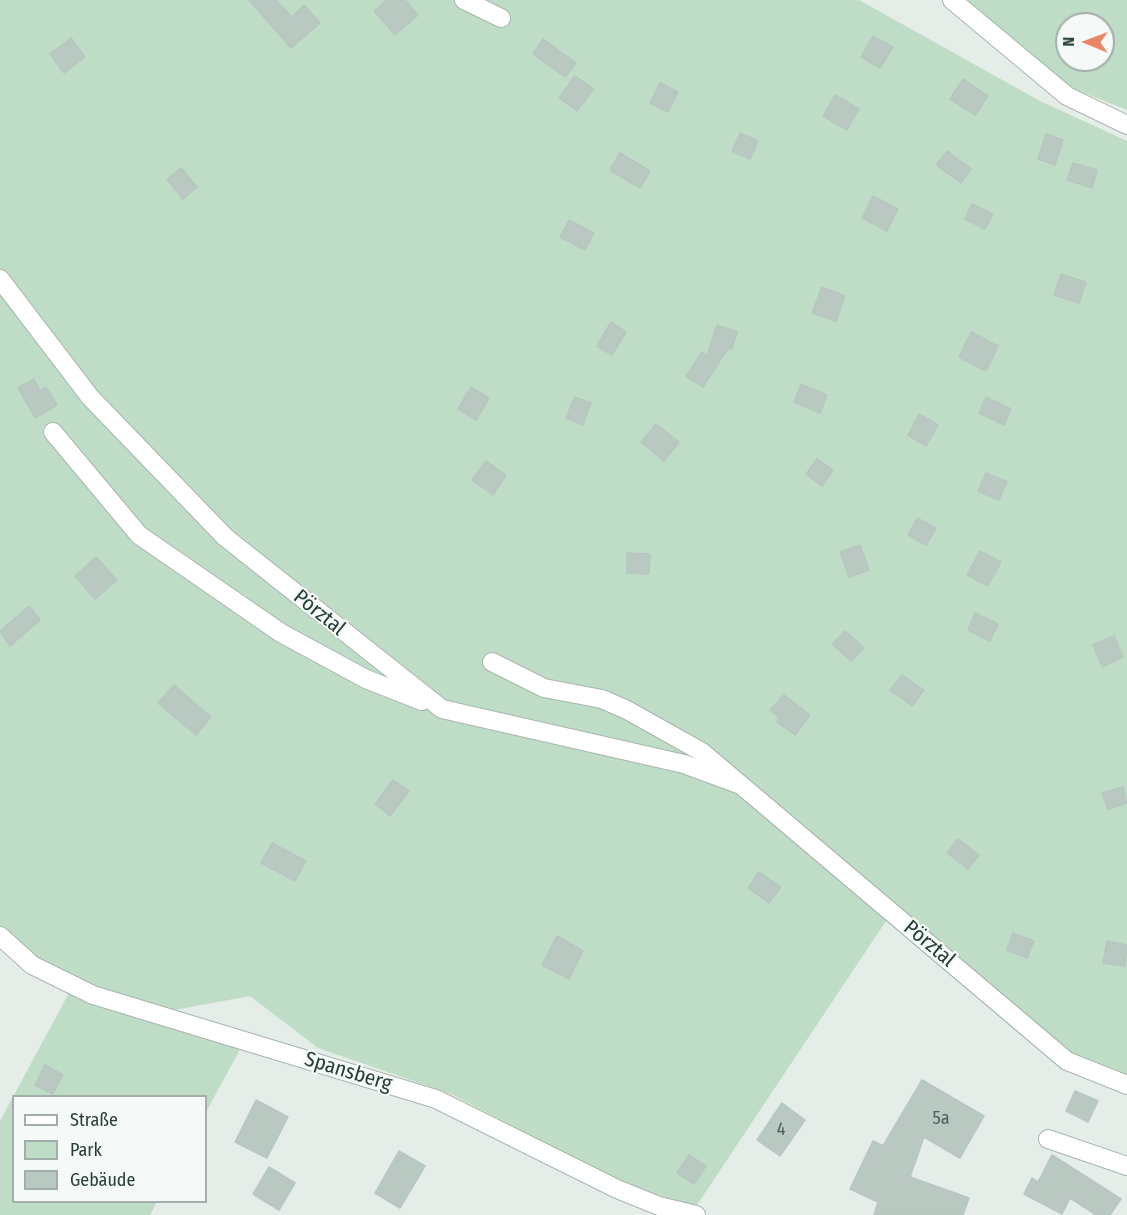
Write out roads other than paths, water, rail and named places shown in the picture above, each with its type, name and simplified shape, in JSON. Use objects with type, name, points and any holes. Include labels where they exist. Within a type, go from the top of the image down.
[{"type":"street","points":[[464,0],[501,18]]},
{"type":"street","points":[[952,0],[1067,96],[1127,125]]},
{"type":"street","name":"Pörztal","points":[[0,279],[90,397],[225,537],[442,709],[628,753],[676,762],[741,785]]},
{"type":"street","points":[[53,432],[139,535],[281,633],[366,679],[442,709]]},
{"type":"street","name":"Pörztal","points":[[492,662],[544,688],[602,699],[627,710],[702,752],[1067,1061],[1127,1085]]},
{"type":"street","name":"Spansberg","points":[[0,936],[32,965],[93,995],[436,1098],[616,1189],[659,1206],[696,1215]]},
{"type":"street","points":[[1048,1139],[1127,1166]]}]
